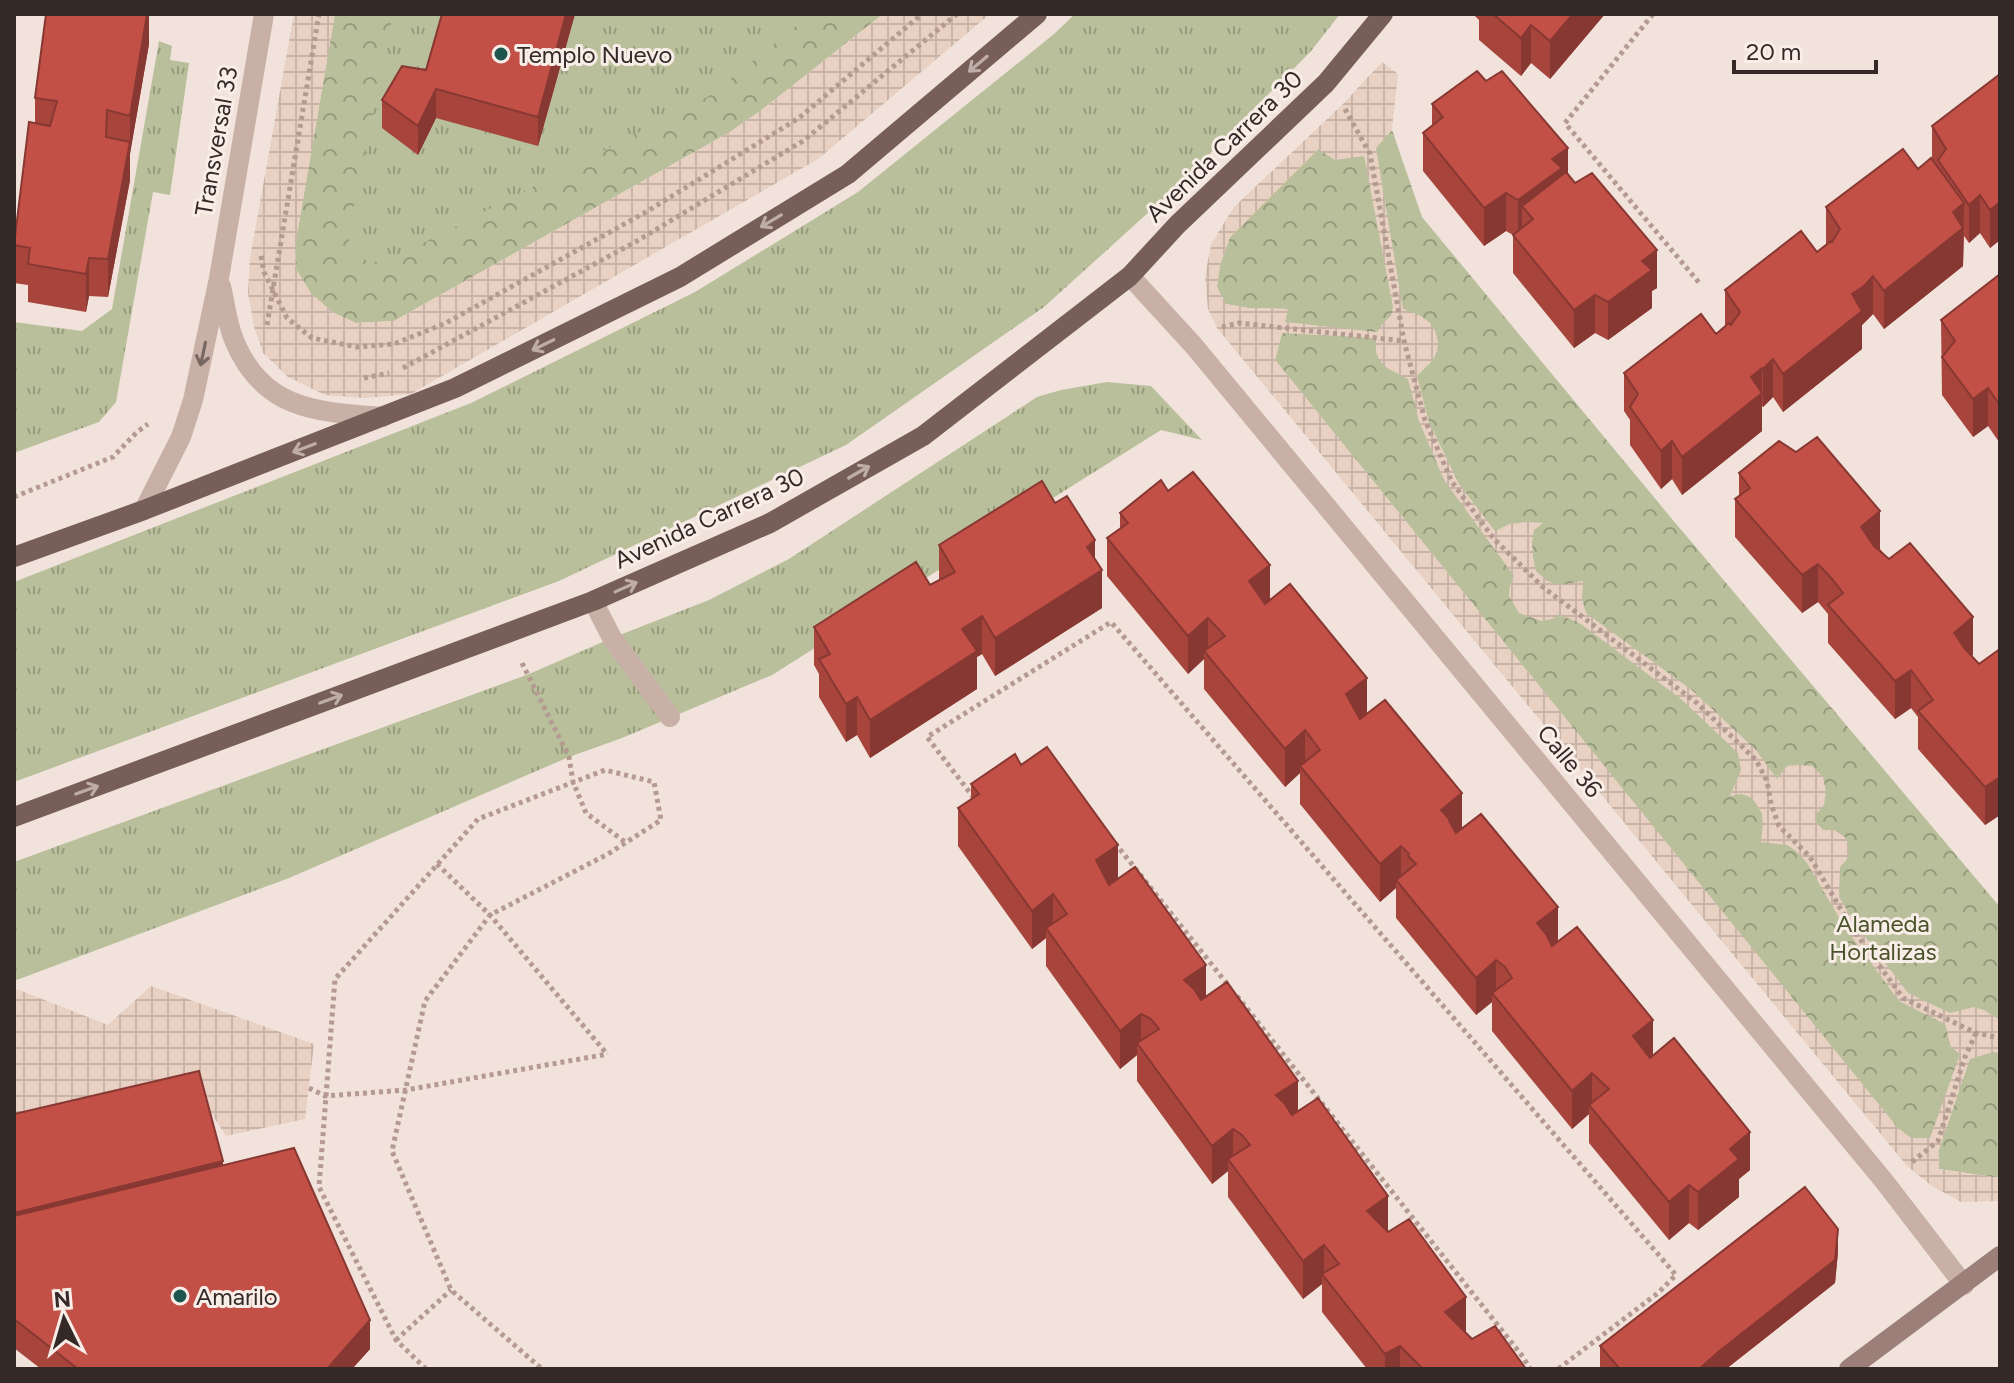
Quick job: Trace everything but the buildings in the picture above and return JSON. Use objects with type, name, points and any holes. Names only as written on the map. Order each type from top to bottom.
[{"type":"main road","points":[[14,557],[144,510],[455,388],[680,277],[848,174],[1037,14]]},
{"type":"main road","name":"Avenida Carrera 30","points":[[14,817],[593,601],[770,523],[923,436],[1130,276],[1177,225],[1326,83],[1383,14]]},
{"type":"street","name":"Transversal 33","points":[[144,510],[181,437],[193,400],[219,278],[264,14]]},
{"type":"street","name":"Calle 36","points":[[1130,276],[1194,346],[1884,1181],[1964,1285]]},
{"type":"street","name":"Transversal 33","points":[[219,278],[234,339],[258,381]]},
{"type":"street","points":[[258,381],[276,394],[328,413],[383,417]]},
{"type":"street","points":[[593,601],[612,638],[670,717]]},
{"type":"street","points":[[1849,1369],[2000,1256]]},
{"type":"path","points":[[258,381],[319,14]]},
{"type":"path","points":[[260,255],[264,272],[287,318],[312,338],[357,347],[394,344],[446,323],[646,212],[799,118],[922,14]]},
{"type":"path","points":[[357,379],[400,369],[637,241],[803,141],[957,14]]},
{"type":"path","points":[[1653,14],[1565,123],[1701,285]]},
{"type":"path","points":[[1326,83],[1343,104],[1370,154],[1404,341],[1425,420],[1452,482],[1494,539],[1544,588],[1697,703],[1756,760],[1767,781],[1779,826],[1810,857],[1852,928],[1903,998],[1976,1033],[2000,1038]]},
{"type":"path","points":[[1194,346],[1217,328],[1239,323],[1404,341]]},
{"type":"path","points":[[14,497],[113,457],[137,432],[163,414],[193,400]]},
{"type":"path","points":[[976,800],[927,737],[1111,622],[1676,1275],[1658,1293],[1558,1369]]},
{"type":"path","points":[[504,635],[529,674],[569,757],[573,782],[586,813],[625,842]]},
{"type":"path","points":[[426,1369],[396,1340],[319,1187],[335,979],[478,819],[605,770],[654,782],[661,820],[608,854],[490,915],[425,1001],[392,1151],[451,1290],[542,1369]]},
{"type":"path","points":[[1112,838],[1530,1369]]},
{"type":"path","points":[[309,1088],[325,1096],[406,1090],[608,1054],[490,915],[437,864]]},
{"type":"path","points":[[1884,1181],[1938,1141],[1965,1057],[1976,1033]]},
{"type":"path","points":[[396,1340],[451,1290]]},
{"type":"green space","points":[[335,14],[883,14],[394,321],[295,247]]},
{"type":"green space","points":[[335,14],[393,14],[348,236],[361,258],[385,263],[709,96],[811,14],[883,14],[730,132],[394,321],[356,323],[332,312],[310,293],[296,269],[295,247]]},
{"type":"green space","points":[[1075,14],[1340,14],[1311,51],[1181,183],[1044,307],[846,445],[559,581],[14,782],[14,582],[471,403],[695,292],[858,192]]},
{"type":"green space","points":[[159,41],[172,46],[170,60],[189,63],[170,195],[153,192],[116,402],[99,422],[14,453],[14,322],[82,331],[112,309]]},
{"type":"green space","name":"Alameda Hortalizas","points":[[1392,130],[1422,217],[2000,907],[2000,1178],[1939,1169],[1938,1141],[1911,1138],[1898,1129],[1275,360],[1288,309],[1225,304],[1217,287],[1220,265],[1230,237],[1319,148],[1370,154]]},
{"type":"green space","points":[[1107,382],[1151,386],[1202,440],[1161,430],[772,675],[569,757],[289,878],[14,981],[14,862],[529,674],[709,600],[789,559],[1037,397]]},
{"type":"shaded area","points":[[294,14],[335,14],[295,247],[296,269],[311,293],[332,312],[356,323],[394,321],[730,132],[883,14],[990,14],[818,159],[411,394],[364,398],[325,395],[288,377],[263,353],[254,327],[248,293],[250,258]]},
{"type":"shaded area","points":[[1382,62],[1398,74],[1392,130],[1376,148],[1403,309],[1430,323],[1438,342],[1432,361],[1417,376],[1429,422],[1459,484],[1495,531],[1510,524],[1543,523],[1534,530],[1532,542],[1536,571],[1547,581],[1560,585],[1583,581],[1582,599],[1586,613],[1693,691],[1756,750],[1777,779],[1787,766],[1798,765],[1812,766],[1823,777],[1826,791],[1824,805],[1815,821],[1823,830],[1834,830],[1845,837],[1849,846],[1848,858],[1840,867],[1839,897],[1854,922],[1908,993],[1950,1013],[1974,1007],[2000,1020],[2000,1053],[1970,1059],[1938,1153],[1939,1169],[2000,1178],[2000,1201],[1961,1202],[1932,1186],[1907,1166],[1217,328],[1208,309],[1205,277],[1211,244],[1234,207],[1343,104]],"holes":[[[1318,149],[1335,160],[1364,156],[1393,307],[1391,316],[1377,332],[1285,322],[1288,309],[1226,304],[1217,287],[1220,265],[1230,237]],[[1282,333],[1376,338],[1380,361],[1408,379],[1419,421],[1444,480],[1514,576],[1509,596],[1519,613],[1541,621],[1559,614],[1581,624],[1681,699],[1738,753],[1741,770],[1730,796],[1741,794],[1755,802],[1762,814],[1761,842],[1787,845],[1796,851],[1807,863],[1844,926],[1899,1001],[1945,1024],[1951,1047],[1960,1054],[1930,1138],[1911,1138],[1898,1128],[1275,360]]]},
{"type":"shaded area","points":[[151,986],[314,1044],[305,1119],[226,1136],[199,1094],[14,1137],[14,988],[108,1025]]},
{"type":"place","name":"Templo Nuevo","points":[[501,54]]},
{"type":"place","name":"Amarilo","points":[[180,1296]]}]
